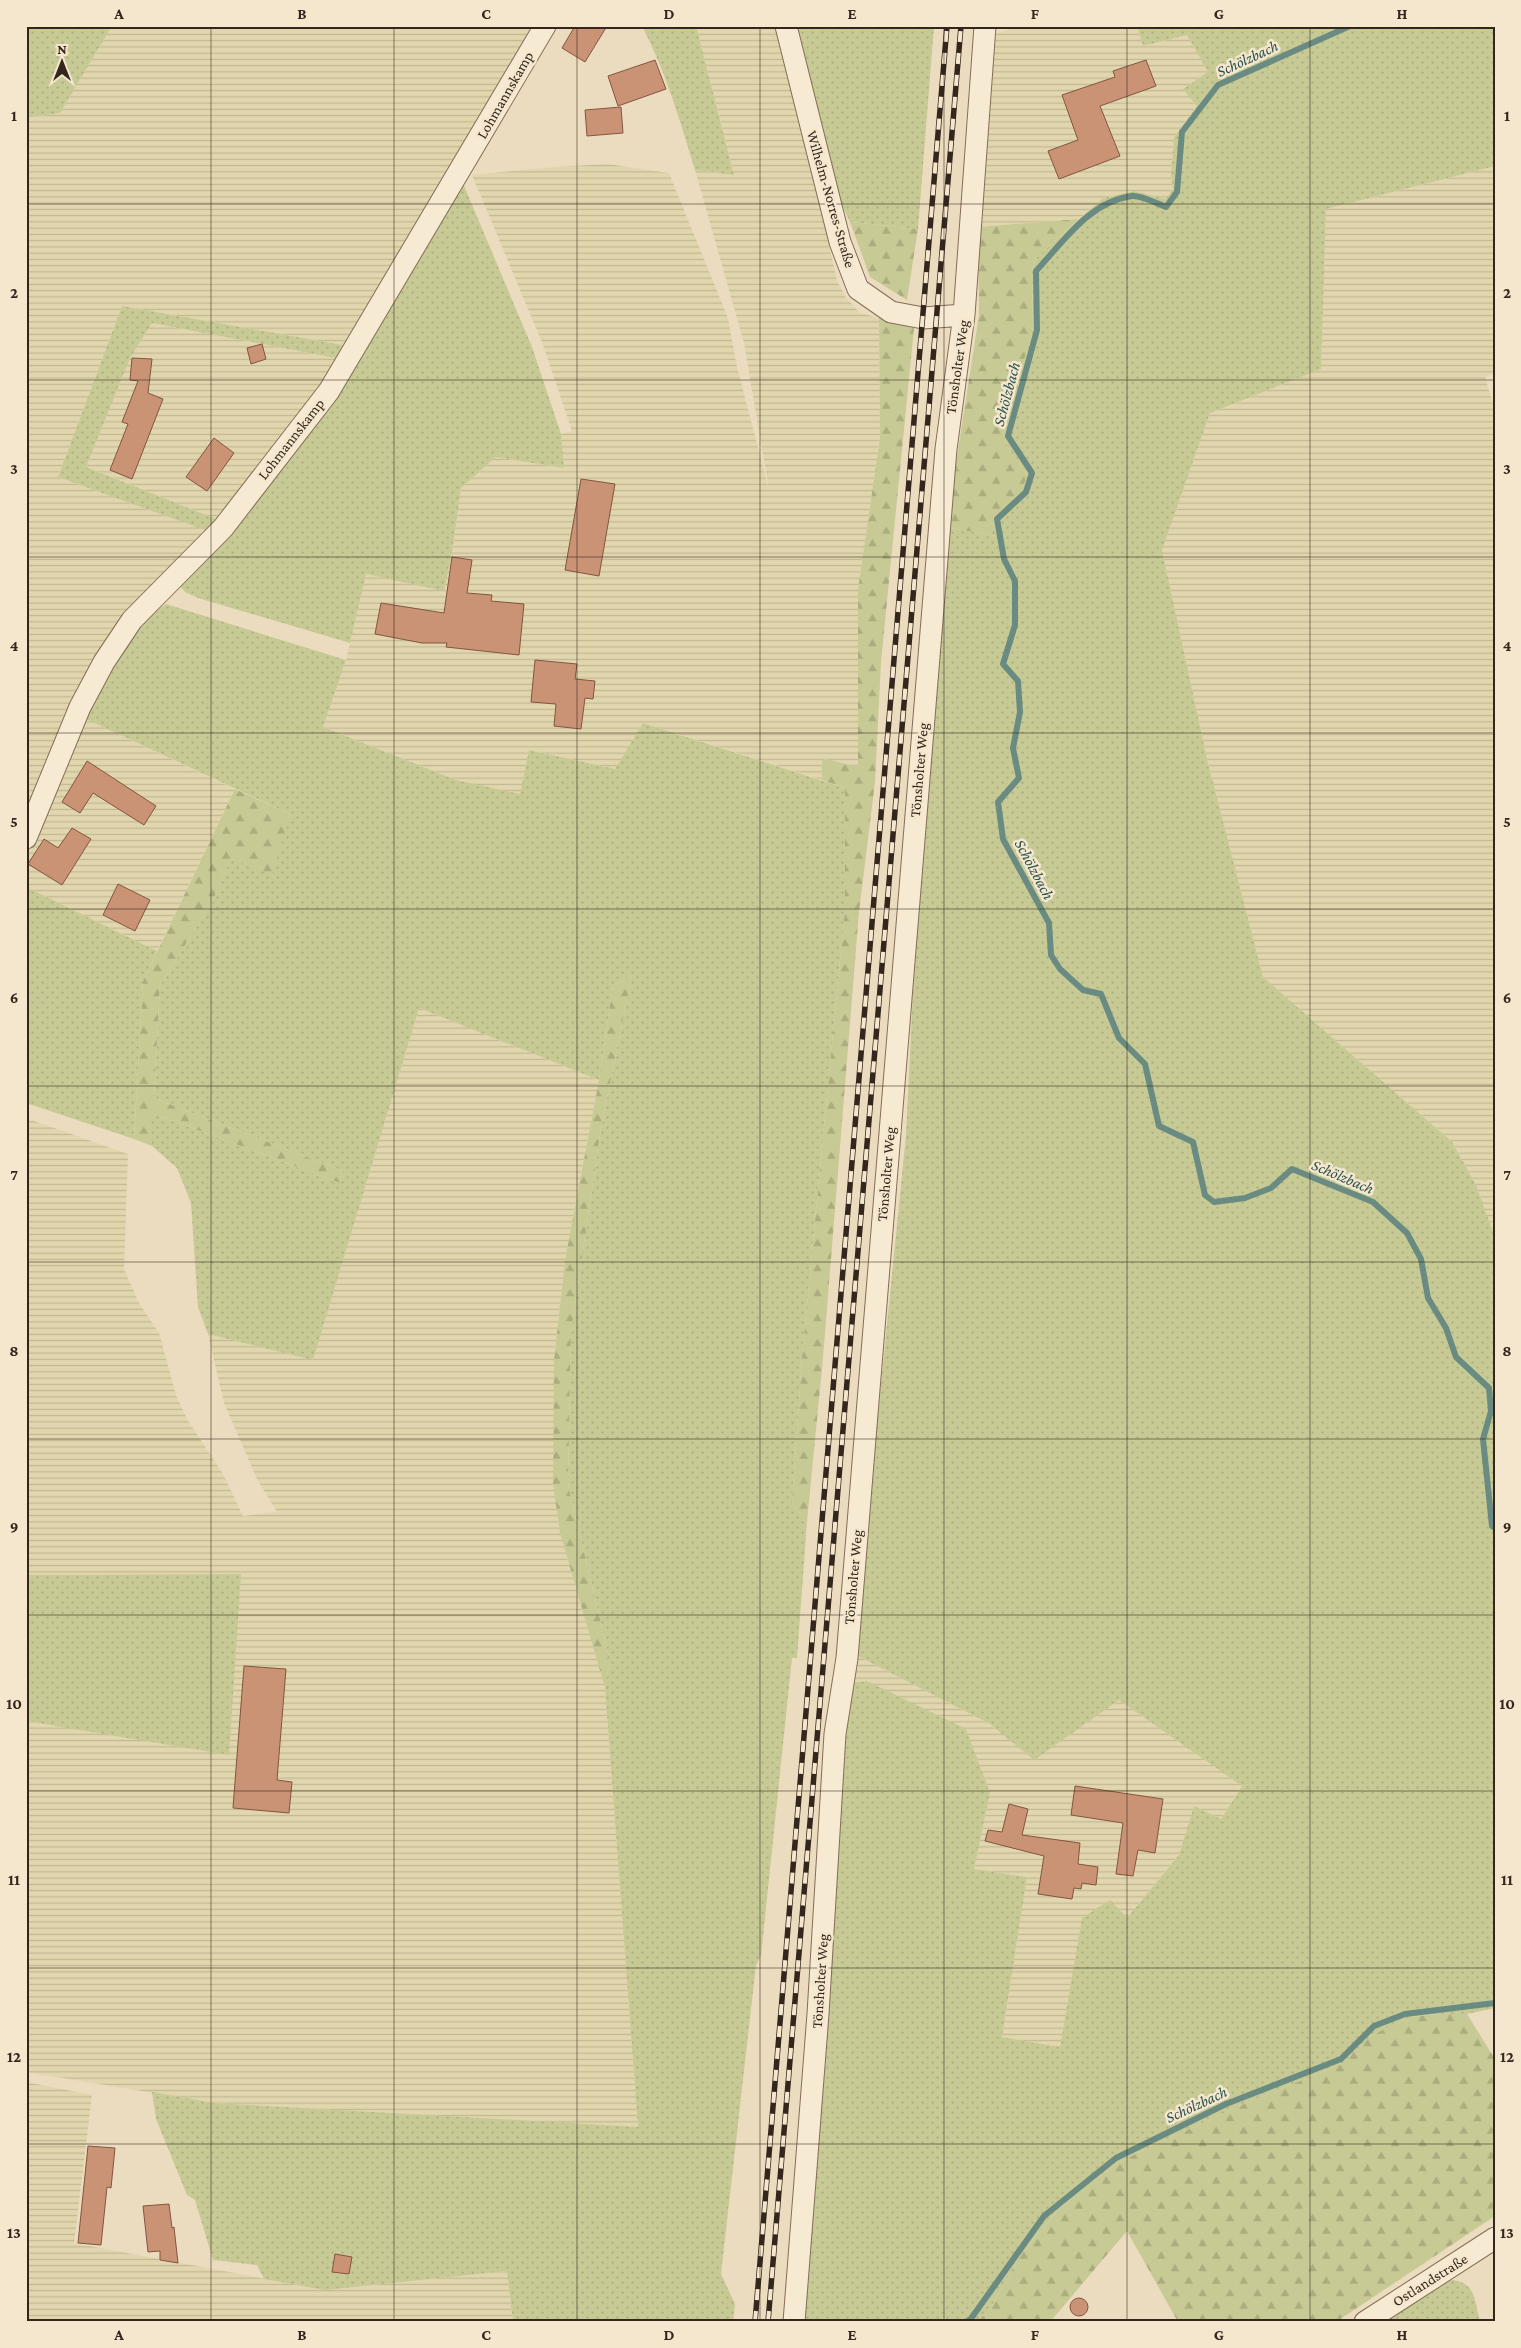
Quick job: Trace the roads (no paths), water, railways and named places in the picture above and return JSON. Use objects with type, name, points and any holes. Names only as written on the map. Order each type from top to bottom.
[{"type":"street","name":"Lohmannskamp","points":[[26,838],[80,707],[104,662],[132,620],[223,528],[329,390],[415,249],[545,26]]},
{"type":"street","name":"Wilhelm-Norres-Straße","points":[[786,26],[840,242],[858,289],[891,312],[923,318],[964,315]]},
{"type":"street","name":"Tönsholter Weg","points":[[794,2322],[818,2014],[835,1734],[848,1648],[946,449],[964,315],[985,26]]},
{"type":"street","name":"Ostlandstraße","points":[[1364,2322],[1495,2238]]},
{"type":"waterway","name":"Schölzbach","points":[[1350,26],[1218,85],[1182,132],[1177,192],[1166,207],[1136,196],[1117,199],[1090,214],[1078,224],[1036,271],[1037,330],[1008,436],[1032,473],[1026,492],[997,519],[1004,559],[1015,581],[1015,625],[1003,664],[1018,681],[1020,712],[1013,748],[1019,778],[998,802],[1003,839],[1049,923],[1051,955],[1060,969],[1083,990],[1101,994],[1119,1038],[1145,1064],[1159,1126],[1193,1142],[1205,1195],[1214,1202],[1245,1198],[1271,1188],[1292,1169],[1373,1202],[1407,1233],[1421,1259],[1428,1298],[1446,1328],[1456,1357],[1489,1388],[1491,1411],[1483,1439],[1492,1526],[1495,1528]]},
{"type":"waterway","name":"Schölzbach","points":[[965,2322],[970,2320],[1044,2216],[1116,2158],[1226,2104],[1341,2059],[1374,2026],[1405,2014],[1495,2003]]},
{"type":"railway","points":[[755,2322],[947,26]]},
{"type":"railway","points":[[768,2322],[961,26]]}]
